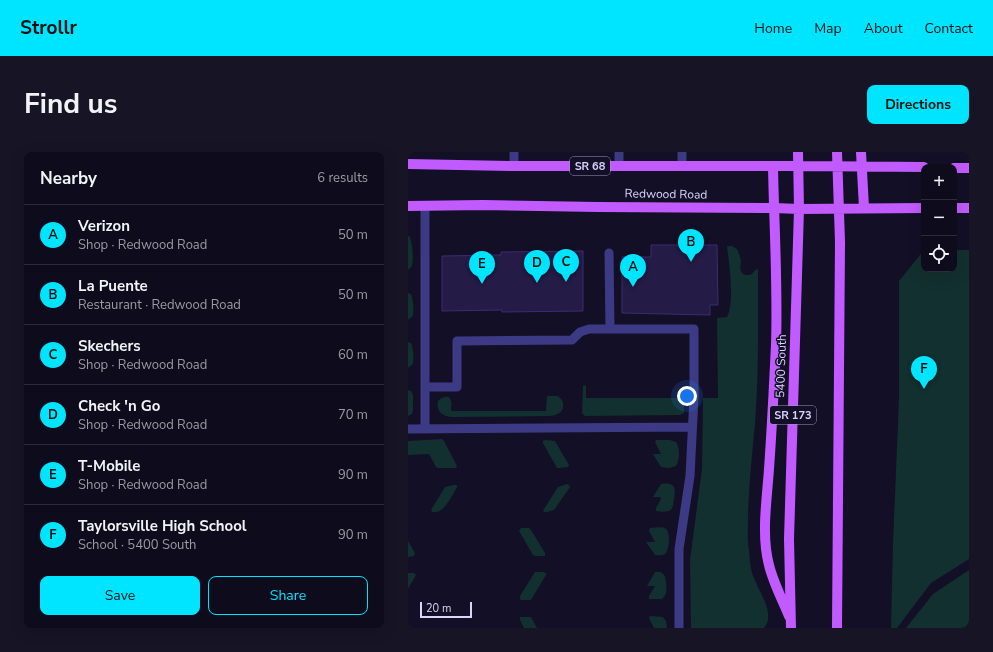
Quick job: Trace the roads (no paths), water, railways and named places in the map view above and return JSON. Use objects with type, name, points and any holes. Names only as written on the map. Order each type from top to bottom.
[{"type":"main road","name":"5400 South","points":[[792,625],[789,539],[799,209],[798,152]]},
{"type":"main road","points":[[837,152],[840,259],[837,628]]},
{"type":"main road","points":[[861,152],[864,208]]},
{"type":"main road","name":"SR 68","points":[[408,164],[514,166],[921,167]]},
{"type":"main road","points":[[772,166],[776,280],[776,343],[765,512],[766,542],[769,565],[792,625]]},
{"type":"main road","points":[[957,168],[969,168]]},
{"type":"main road","name":"Redwood Road","points":[[408,206],[483,205],[799,209],[921,208]]},
{"type":"main road","points":[[957,208],[969,208]]},
{"type":"lane","points":[[514,152],[514,166]]},
{"type":"lane","points":[[619,152],[619,166]]},
{"type":"lane","points":[[682,152],[682,166]]},
{"type":"lane","points":[[425,206],[425,429]]},
{"type":"lane","points":[[609,253],[610,328]]},
{"type":"lane","points":[[425,387],[457,387],[457,340],[572,340],[580,332],[589,328],[694,329],[694,397],[690,476],[679,550],[679,628]]},
{"type":"lane","points":[[408,429],[692,427]]},
{"type":"place","name":"La Puente","points":[[691,262]]},
{"type":"place","name":"Skechers","points":[[566,282]]},
{"type":"place","name":"Check 'n Go","points":[[537,283]]},
{"type":"place","name":"T-Mobile","points":[[482,284]]},
{"type":"place","name":"Verizon","points":[[633,287]]},
{"type":"place","name":"Taylorsville High School","points":[[924,389]]}]
